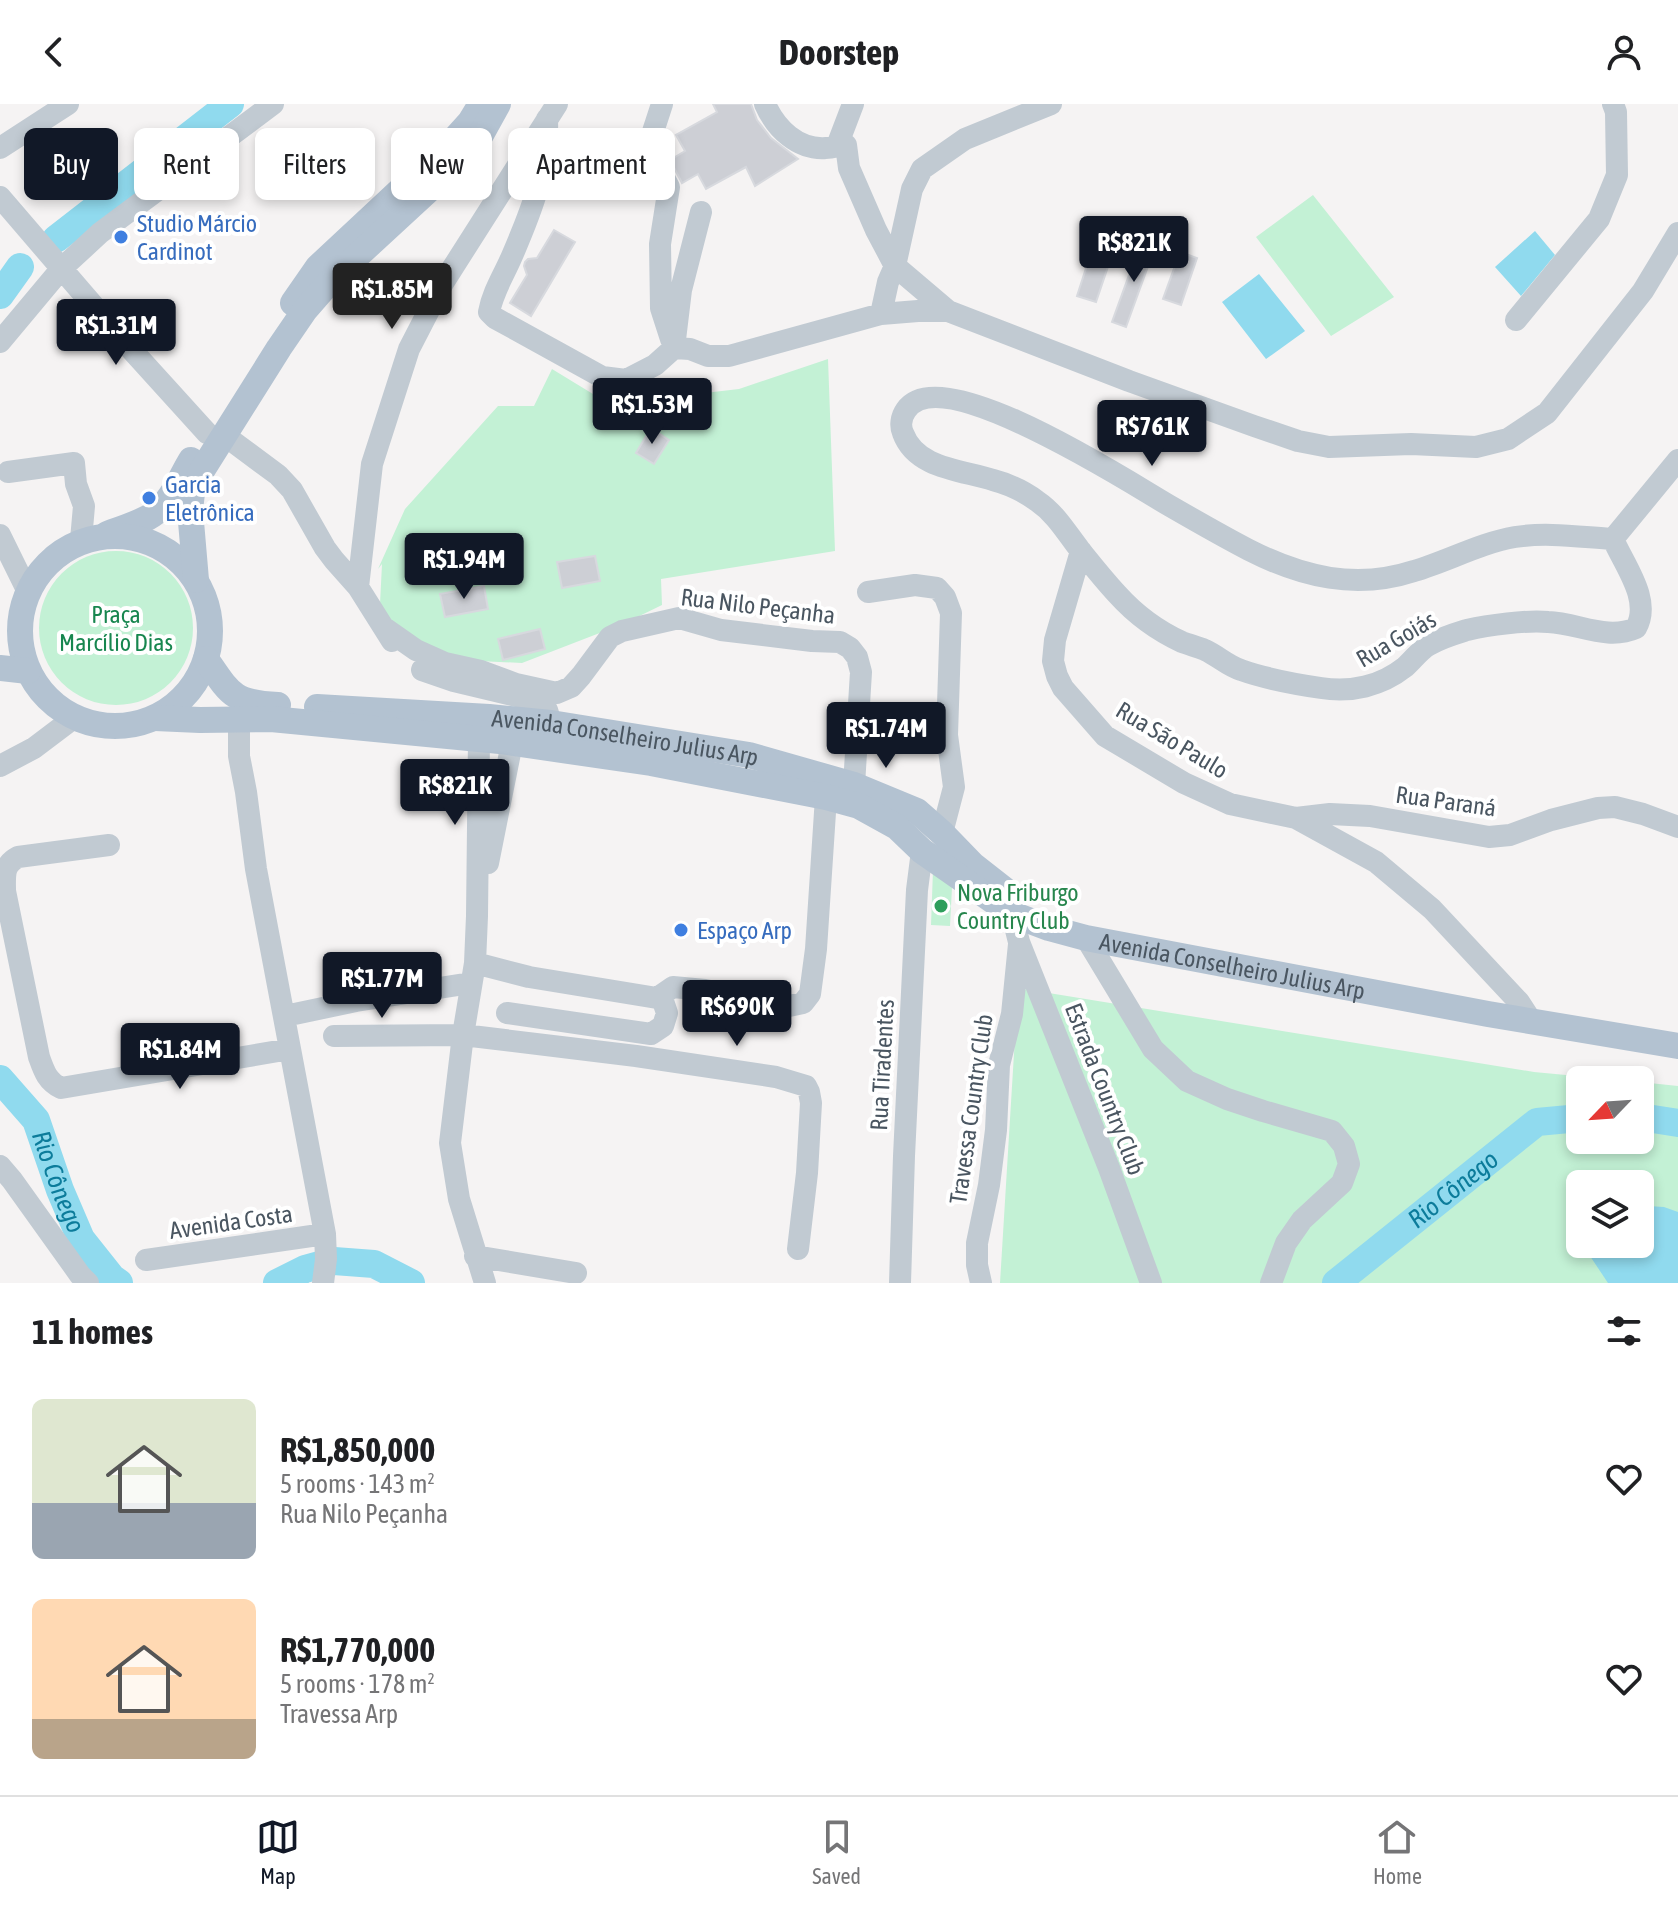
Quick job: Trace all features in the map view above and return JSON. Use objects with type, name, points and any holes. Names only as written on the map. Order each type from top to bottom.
[{"type":"main road","points":[[196,580],[190,510],[192,493],[216,434],[305,284],[318,267],[452,142],[481,104]]},
{"type":"main road","points":[[93,538],[131,538],[150,542],[168,551],[196,580],[203,594],[210,624],[206,659],[187,694],[155,718],[135,724],[95,724],[75,717],[56,706],[40,690],[28,671],[21,647],[19,622],[26,595],[43,566],[67,547],[154,514],[164,504],[305,310],[332,279],[459,162],[477,142],[498,104]]},
{"type":"main road","points":[[0,615],[26,595]]},
{"type":"main road","name":"Avenida Conselheiro Julius Arp","points":[[206,659],[235,697],[244,701],[551,723],[749,755],[854,785],[917,811],[973,865],[1017,899],[1040,909],[1069,918],[1678,1046]]},
{"type":"main road","points":[[0,668],[28,671]]},
{"type":"main road","name":"Avenida Conselheiro Julius Arp","points":[[155,718],[271,719],[479,739],[651,763],[826,797],[859,806],[897,827],[922,851],[1012,914],[1049,928],[1086,938],[1525,1012],[1678,1031]]},
{"type":"street","points":[[0,148],[68,104]]},
{"type":"street","points":[[0,342],[55,262],[100,233],[273,104]]},
{"type":"street","points":[[662,104],[648,147],[669,187],[660,244],[661,308],[674,348]]},
{"type":"street","points":[[765,104],[781,129],[800,144],[823,148],[846,145],[849,168],[895,266],[948,311],[1129,381],[1298,441],[1329,447],[1411,444],[1476,447],[1508,439],[1547,413],[1643,291],[1678,233]]},
{"type":"street","points":[[837,146],[853,104]]},
{"type":"street","points":[[1516,320],[1599,219],[1617,175],[1616,112],[1613,104]]},
{"type":"street","points":[[881,314],[912,189],[922,169],[965,139],[1035,107]]},
{"type":"street","points":[[552,112],[534,204],[492,297],[489,312],[495,318],[602,377],[626,380],[655,365],[674,348],[681,290],[701,212]]},
{"type":"street","points":[[358,587],[372,464],[409,349],[443,283],[552,112]]},
{"type":"street","name":"Rua Nilo Peçanha","points":[[0,197],[55,262],[216,434],[278,475],[292,490],[325,548],[358,587],[407,661],[419,669],[454,681],[537,701],[547,710],[551,723]]},
{"type":"street","points":[[674,348],[690,349],[708,356],[729,356],[881,314],[948,311]]},
{"type":"street","points":[[1081,551],[1053,513],[1032,497],[996,481],[924,459],[904,437],[900,425],[906,409],[921,398],[948,398],[975,405],[1018,422],[1103,465],[1251,551],[1302,573],[1340,580],[1370,580],[1411,573],[1493,542],[1513,538],[1540,534],[1613,539],[1678,460]]},
{"type":"street","points":[[8,472],[74,463],[76,484],[93,538]]},
{"type":"street","points":[[0,535],[26,595]]},
{"type":"street","name":"Rua Goiás","points":[[1081,551],[1119,597],[1148,623],[1208,651],[1237,669],[1326,689],[1359,690],[1404,668],[1426,646],[1468,630],[1549,622],[1612,634],[1636,628],[1642,614],[1641,605],[1613,539]]},
{"type":"street","name":"Rua São Paulo","points":[[1081,551],[1055,640],[1053,661],[1063,688],[1105,736],[1184,783],[1230,804],[1296,818],[1376,862],[1432,909],[1525,1012]]},
{"type":"street","points":[[868,592],[915,585],[937,588],[945,597],[951,613],[947,735],[954,787],[942,833]]},
{"type":"street","name":"Rua Nilo Peçanha","points":[[386,629],[416,650],[445,663],[557,693],[571,687],[610,637],[622,631],[679,618],[721,630],[840,642],[857,657],[861,672],[854,785]]},
{"type":"street","points":[[0,766],[34,748],[75,717]]},
{"type":"street","points":[[239,719],[239,756],[256,869],[325,1234],[323,1283]]},
{"type":"street","points":[[479,739],[477,916],[473,973],[450,1143],[459,1199],[485,1283]]},
{"type":"street","points":[[477,916],[512,743]]},
{"type":"street","points":[[657,998],[673,987],[789,1006],[803,1003],[810,994],[816,949],[826,797]]},
{"type":"street","name":"Rua Paraná","points":[[1296,818],[1330,814],[1370,816],[1489,837],[1510,835],[1598,808],[1615,807],[1678,827]]},
{"type":"street","points":[[109,845],[18,857],[5,869],[5,891],[39,1057],[45,1074],[53,1084],[61,1088],[290,1049]]},
{"type":"street","name":"Rua Tiradentes","points":[[900,1283],[917,890],[922,851]]},
{"type":"street","name":"Estrada Country Club","points":[[1012,914],[1019,942],[1151,1283]]},
{"type":"street","points":[[1086,938],[1153,1049],[1187,1081],[1239,1103],[1332,1131],[1344,1146],[1349,1164],[1342,1183],[1294,1231],[1281,1254],[1271,1283]]},
{"type":"street","name":"Travessa Country Club","points":[[981,1283],[977,1243],[989,1185],[996,1130],[999,1065],[1012,1014],[1019,942]]},
{"type":"street","points":[[1110,977],[1123,944]]},
{"type":"street","points":[[285,1016],[473,973],[512,973],[657,998],[663,1001],[666,1008],[663,1026],[651,1034],[507,1013]]},
{"type":"street","points":[[502,1039],[512,973]]},
{"type":"street","points":[[636,1056],[642,1034]]},
{"type":"street","points":[[334,1036],[463,1035],[502,1039],[776,1077],[806,1086],[811,1103],[798,1249]]},
{"type":"street","points":[[0,1166],[88,1283]]},
{"type":"street","name":"Avenida Costa","points":[[146,1260],[325,1234]]},
{"type":"street","points":[[475,1256],[576,1273]]},
{"type":"green space","points":[[1313,195],[1394,297],[1331,336],[1256,237]]},
{"type":"green space","points":[[828,359],[835,551],[661,579],[662,605],[623,624],[522,663],[456,660],[400,636],[380,604],[382,564],[378,569],[405,509],[498,406],[534,406],[552,369],[629,416],[696,394],[739,389]]},
{"type":"green space","name":"Praça Marcílio Dias","points":[[116,551],[145,557],[170,574],[187,599],[193,628],[187,657],[170,682],[145,699],[116,705],[87,699],[62,682],[45,657],[39,628],[45,599],[62,574],[87,557]]},
{"type":"green space","name":"Nova Friburgo Country Club","points":[[933,870],[952,887],[950,926],[931,925]]},
{"type":"green space","name":"Nova Friburgo Country Club","points":[[1018,988],[1566,1075],[1566,1154],[1654,1154],[1654,1083],[1678,1086],[1678,1283],[1000,1283]]},
{"type":"water","points":[[1535,231],[1555,255],[1521,296],[1495,267]]},
{"type":"water","points":[[1259,274],[1305,331],[1266,359],[1222,302]]},
{"type":"water","points":[[1654,1206],[1678,1212],[1678,1283],[1608,1283],[1591,1258],[1654,1258]]},
{"type":"building","points":[[713,104],[751,104],[757,120],[771,138],[798,159],[755,186],[746,167],[706,189],[698,174],[682,183],[675,170],[675,157],[685,151],[676,135],[717,112]]},
{"type":"building","points":[[554,230],[575,242],[531,316],[510,303],[527,275],[525,262],[537,258]]},
{"type":"building","points":[[1096,237],[1116,243],[1096,302],[1077,296]]},
{"type":"building","points":[[1141,242],[1155,247],[1126,327],[1112,322]]},
{"type":"building","points":[[1180,252],[1197,258],[1181,305],[1163,299]]},
{"type":"building","points":[[651,428],[669,440],[654,464],[636,453]]},
{"type":"building","points":[[595,556],[600,581],[562,588],[557,562]]},
{"type":"building","points":[[484,586],[488,609],[445,617],[440,594]]},
{"type":"building","points":[[540,629],[545,649],[503,660],[498,639]]},
{"type":"waterway","points":[[56,239],[230,104]]},
{"type":"waterway","points":[[0,295],[20,267]]},
{"type":"waterway","name":"Rio Cônego","points":[[0,1079],[36,1120],[81,1239],[119,1283]]},
{"type":"waterway","name":"Rio Cônego","points":[[1336,1283],[1537,1122],[1566,1119]]},
{"type":"waterway","name":"Rio Cônego","points":[[1654,1119],[1678,1123]]},
{"type":"waterway","name":"Rio Cônego","points":[[277,1283],[305,1269],[334,1261],[374,1264],[411,1283]]},
{"type":"place","name":"Studio Márcio Cardinot","points":[[121,237]]},
{"type":"place","name":"Garcia Eletrônica","points":[[149,498]]},
{"type":"place","name":"Nova Friburgo Country Club","points":[[941,906]]},
{"type":"place","name":"Espaço Arp","points":[[681,930]]}]
